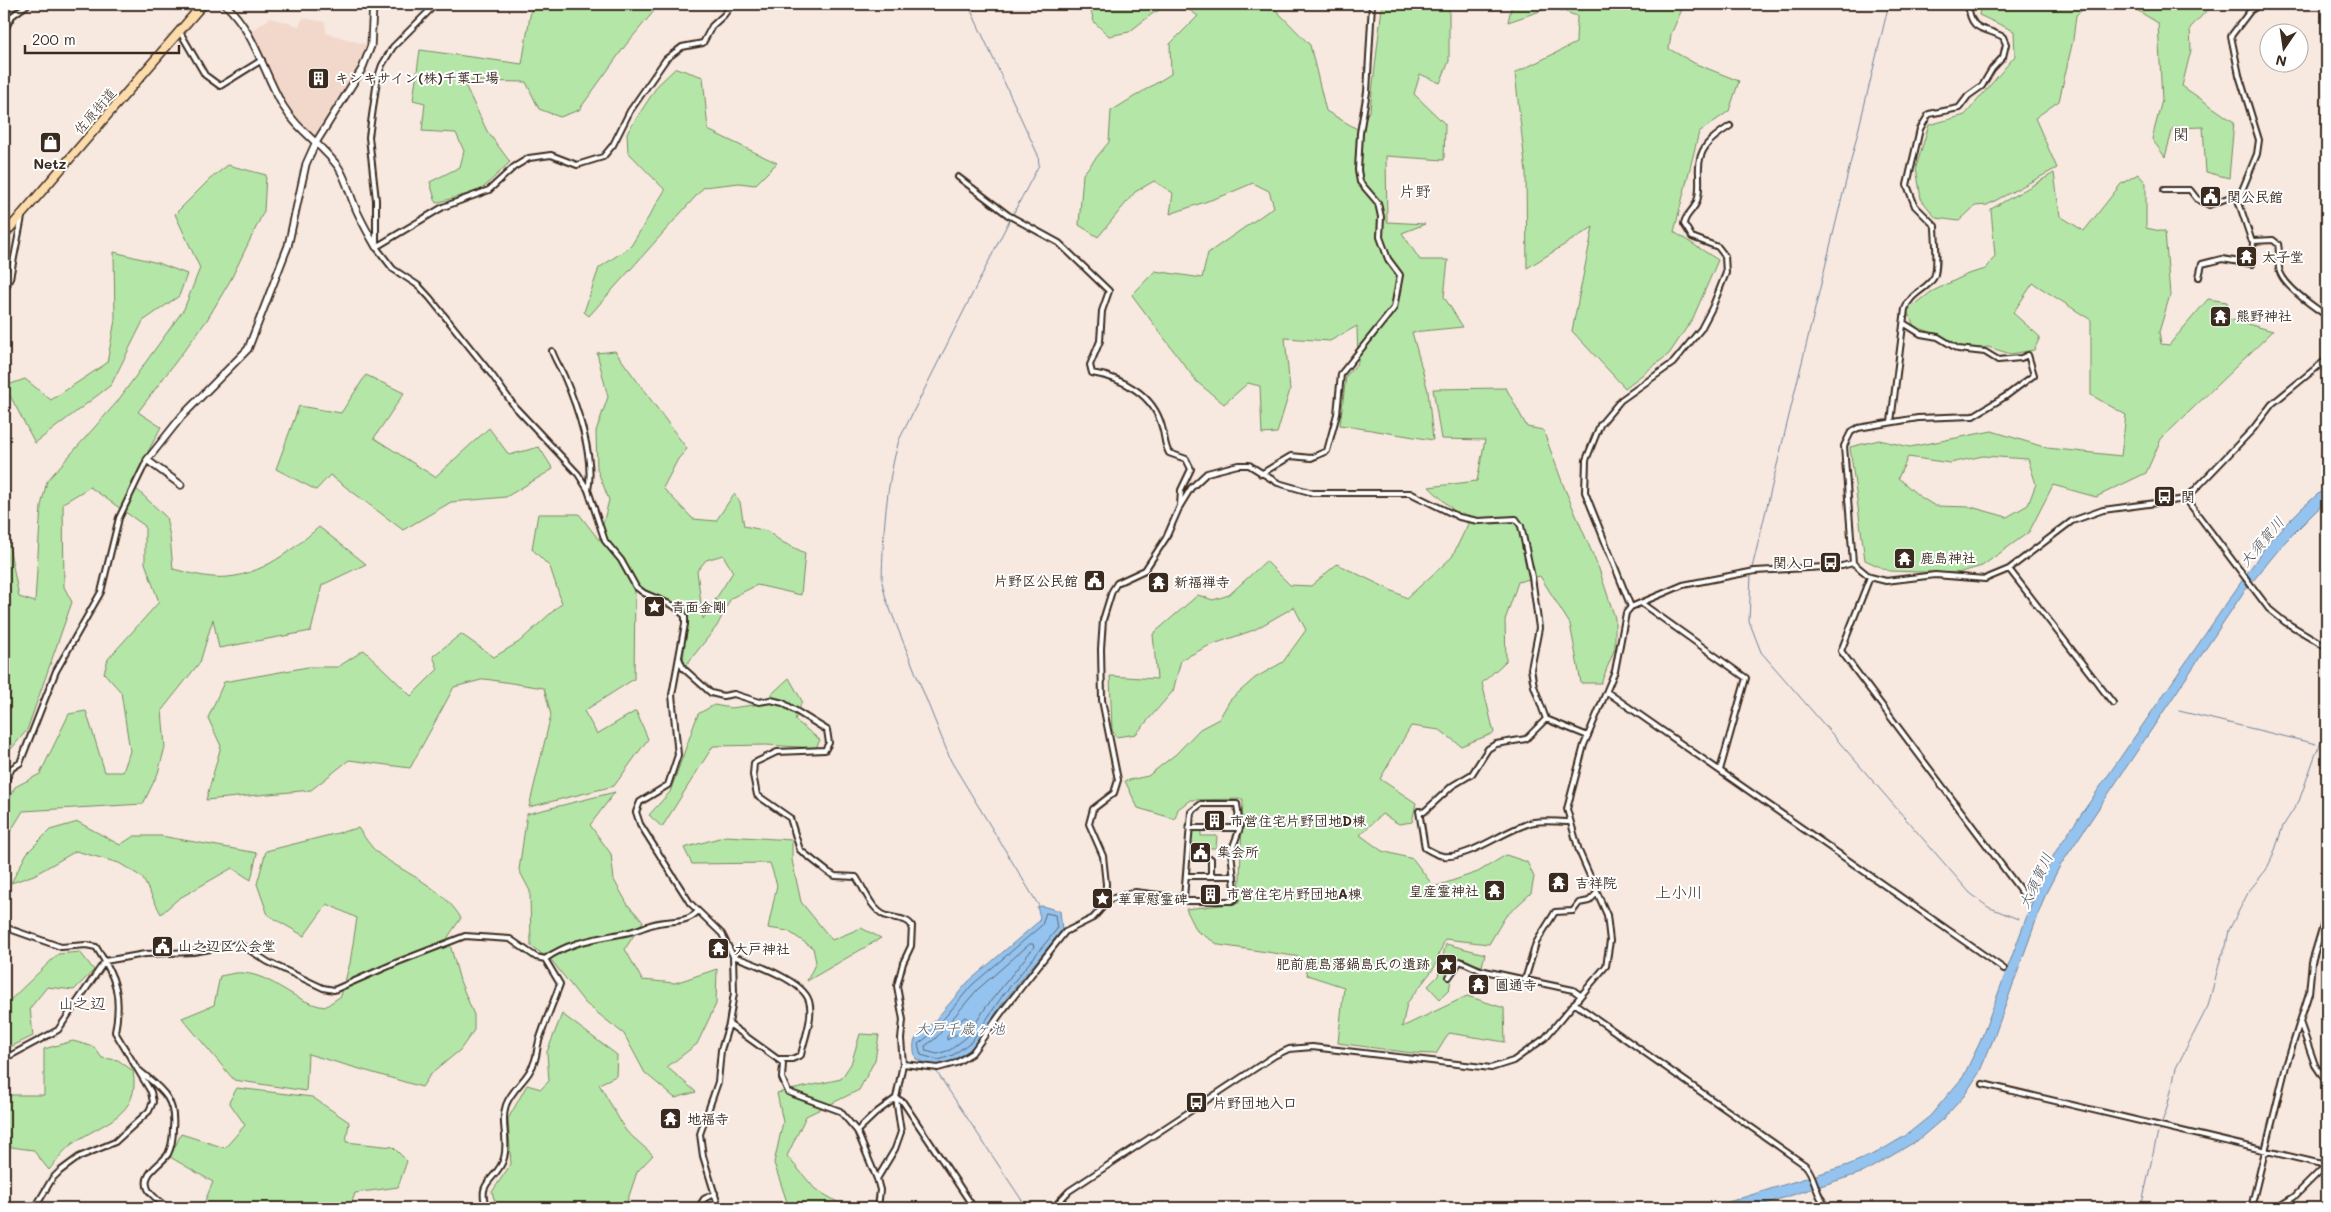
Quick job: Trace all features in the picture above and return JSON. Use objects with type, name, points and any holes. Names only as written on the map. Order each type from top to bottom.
[{"type":"highway","name":"佐原街道","points":[[4,235],[203,4]]},
{"type":"street","points":[[4,31],[12,16],[28,4]]},
{"type":"street","points":[[225,4],[249,34],[288,113],[331,159],[343,175],[362,222],[376,247],[393,269],[419,286],[430,298],[492,375],[514,407],[566,460],[588,490],[605,541],[621,560],[636,587],[644,594],[674,606],[685,616],[684,632],[672,695],[677,737],[677,760],[668,785],[640,802],[636,812],[640,824],[690,903],[722,934],[733,956],[734,993],[729,1024],[721,1050],[718,1082],[700,1134],[703,1156],[718,1208]]},
{"type":"street","points":[[4,784],[12,768],[20,763],[56,671],[102,592],[119,518],[147,460],[182,416],[248,349],[288,246],[303,174],[315,144],[365,61],[372,38],[373,4]]},
{"type":"street","points":[[376,247],[376,200],[369,137],[377,80],[393,47],[436,4]]},
{"type":"street","points":[[376,247],[443,207],[490,190],[514,168],[529,158],[551,155],[577,165],[603,157],[613,145],[630,111],[666,59],[682,47],[703,42],[712,26],[732,4]]},
{"type":"street","points":[[1261,474],[1291,456],[1311,458],[1327,451],[1337,414],[1341,374],[1394,308],[1398,298],[1400,275],[1388,259],[1380,237],[1380,206],[1360,182],[1358,170],[1360,133],[1366,98],[1372,4]]},
{"type":"street","points":[[1891,422],[1905,324],[1905,309],[1908,300],[1934,278],[1936,269],[1935,226],[1915,206],[1907,185],[1920,129],[1929,114],[1959,108],[1968,96],[1986,82],[1992,69],[2003,58],[2006,48],[2003,37],[1978,28],[1971,18],[1968,4]]},
{"type":"street","points":[[2199,277],[2202,264],[2222,259],[2252,264],[2253,241],[2240,210],[2238,200],[2257,154],[2259,140],[2237,68],[2231,36],[2250,11],[2261,4]]},
{"type":"street","points":[[180,32],[205,75],[220,86],[262,60]]},
{"type":"street","points":[[1631,607],[1585,492],[1586,460],[1600,425],[1621,400],[1673,363],[1701,329],[1712,308],[1726,273],[1725,256],[1718,247],[1692,237],[1684,224],[1685,218],[1697,201],[1699,192],[1698,167],[1702,151],[1709,140],[1730,126]]},
{"type":"street","points":[[958,177],[1008,215],[1059,243],[1109,291],[1102,311],[1100,341],[1090,365],[1092,373],[1121,381],[1148,400],[1156,411],[1163,428],[1164,443],[1169,453],[1186,459],[1191,469],[1181,490],[1180,506]]},
{"type":"street","points":[[2164,190],[2190,190],[2197,199],[2209,206],[2241,193]]},
{"type":"street","points":[[4,292],[10,278],[23,212]]},
{"type":"street","points":[[2253,241],[2273,240],[2278,244],[2281,275],[2305,300],[2327,316]]},
{"type":"street","points":[[1905,324],[1921,334],[1938,337],[1958,349],[1985,352],[1998,360],[2021,358],[2028,355],[2034,375],[2027,382],[1978,414],[1891,422],[1854,429],[1845,440],[1846,482],[1853,563],[1870,577],[1889,582],[1935,575],[1985,579],[2009,569],[2072,521],[2103,510],[2186,499],[2248,434],[2272,404],[2327,359]]},
{"type":"street","points":[[552,351],[564,374],[585,441],[590,480],[588,490]]},
{"type":"street","points":[[147,460],[181,485]]},
{"type":"street","points":[[1105,902],[1106,884],[1103,856],[1089,824],[1093,809],[1114,793],[1118,780],[1102,700],[1101,649],[1103,620],[1112,591],[1117,583],[1145,570],[1166,538],[1180,506],[1191,488],[1208,473],[1238,465],[1249,465],[1278,484],[1313,493],[1410,493],[1459,516],[1478,521],[1516,519],[1521,526],[1532,577],[1539,628],[1531,669],[1534,686],[1546,720],[1588,736]]},
{"type":"street","points":[[2186,499],[2269,609],[2327,647]]},
{"type":"street","points":[[1053,1208],[1069,1191],[1274,1056],[1289,1049],[1312,1046],[1478,1068],[1496,1068],[1513,1061],[1545,1038],[1580,995],[1605,969],[1608,957],[1610,928],[1607,916],[1596,894],[1569,822],[1567,809],[1588,736],[1618,661],[1623,619],[1631,607],[1683,585],[1755,571],[1842,566],[1853,563]]},
{"type":"street","points":[[2009,569],[2113,703]]},
{"type":"street","points":[[1870,577],[1841,651],[2024,895],[2030,898]]},
{"type":"street","points":[[1640,603],[1746,678],[1720,770]]},
{"type":"street","points":[[678,656],[683,668],[711,693],[723,696],[734,694],[759,702],[771,700],[782,703],[827,730],[829,743],[825,750],[777,752],[754,763],[755,786],[759,798],[790,818],[800,850],[835,876],[856,877],[874,907],[884,914],[910,923],[912,926],[911,946],[903,963],[897,986],[903,1020],[901,1039],[903,1064],[896,1098],[901,1132],[895,1149],[877,1179]]},
{"type":"street","points":[[1607,692],[2004,969]]},
{"type":"street","points":[[1546,720],[1526,739],[1496,744],[1488,749],[1472,774],[1452,786],[1424,812],[1419,812],[1425,848],[1443,856],[1486,845],[1503,833],[1534,822],[1569,822]]},
{"type":"street","points":[[903,1064],[938,1068],[956,1063],[972,1053],[1065,932],[1094,918],[1105,902],[1120,894],[1135,892],[1184,898],[1187,901],[1232,901],[1236,898],[1231,852],[1240,828],[1237,804],[1201,804],[1191,812],[1184,898]]},
{"type":"street","points":[[1189,828],[1240,828]]},
{"type":"street","points":[[1211,859],[1211,876]]},
{"type":"street","points":[[1186,876],[1234,876]]},
{"type":"street","points":[[1525,980],[1536,943],[1556,912],[1573,912],[1579,903],[1590,901],[1596,894]]},
{"type":"street","points":[[545,959],[560,950],[598,936],[626,933],[656,923],[686,919],[698,912]]},
{"type":"street","points":[[2251,1208],[2286,1066],[2309,993],[2312,962],[2327,912]]},
{"type":"street","points":[[4,929],[56,946],[94,946],[105,961],[116,984],[119,997],[115,1032],[151,1092],[153,1102],[150,1110],[115,1142],[79,1157],[60,1171],[52,1179],[35,1208]]},
{"type":"street","points":[[4,1059],[58,1030],[105,961],[145,954],[193,952],[240,944],[268,962],[323,988],[334,990],[406,958],[465,936],[510,939],[536,956],[545,959],[560,984],[539,1041],[535,1060],[505,1106],[503,1124],[507,1138],[505,1152],[503,1160],[484,1188],[482,1197],[487,1208]]},
{"type":"street","points":[[733,956],[786,979],[800,988],[810,1002],[810,1011],[801,1055],[792,1059],[779,1059]]},
{"type":"street","points":[[1449,977],[1460,961],[1480,970],[1573,990],[1580,995]]},
{"type":"street","points":[[1574,1003],[1805,1165],[1810,1172],[1816,1191],[1828,1208]]},
{"type":"street","points":[[2300,1022],[2315,1065],[2327,1084]]},
{"type":"street","points":[[729,1024],[779,1059],[784,1066],[782,1078],[788,1092],[840,1111],[857,1130],[880,1190],[878,1208]]},
{"type":"street","points":[[137,1067],[160,1088],[173,1106],[172,1142],[167,1155],[150,1172],[147,1182],[148,1190],[167,1208]]},
{"type":"street","points":[[1983,1084],[2327,1165]]},
{"type":"street","points":[[857,1130],[896,1098]]},
{"type":"street","points":[[896,1098],[903,1102],[974,1208]]},
{"type":"street","points":[[2276,1208],[2294,1197],[2327,1165]]},
{"type":"street","points":[[698,1208],[704,1199],[715,1193]]},
{"type":"shaded area","points":[[270,18],[299,26],[303,18],[325,22],[326,33],[371,46],[365,61],[315,144],[288,113],[249,33]]},
{"type":"green space","points":[[532,4],[650,4],[654,11],[625,46],[579,110],[560,117],[539,109],[526,82],[463,81],[487,131],[510,162],[481,190],[436,203],[430,182],[460,167],[464,151],[456,133],[422,131],[425,103],[413,100],[420,50],[522,64]]},
{"type":"green space","points":[[1096,4],[1169,4],[1152,14],[1129,32],[1109,36],[1094,22],[1091,11]]},
{"type":"green space","points":[[1181,4],[1270,4],[1310,45],[1326,111],[1357,129],[1370,110],[1382,7],[1389,4],[1449,4],[1449,61],[1440,83],[1420,74],[1414,94],[1445,124],[1444,160],[1386,156],[1387,222],[1425,224],[1402,233],[1420,260],[1448,260],[1444,297],[1463,327],[1412,332],[1428,391],[1433,440],[1340,425],[1346,376],[1358,363],[1357,326],[1330,341],[1285,338],[1290,390],[1277,433],[1262,434],[1260,386],[1248,383],[1224,404],[1197,382],[1132,295],[1155,271],[1202,278],[1208,253],[1274,207],[1269,191],[1253,183],[1170,214],[1173,193],[1154,181],[1135,192],[1098,237],[1079,225],[1083,174],[1109,142],[1111,111],[1171,74],[1170,44],[1198,16]]},
{"type":"green space","points":[[1512,4],[1698,4],[1683,7],[1671,34],[1669,49],[1696,64],[1739,81],[1729,111],[1699,132],[1674,232],[1718,260],[1693,318],[1669,354],[1625,388],[1572,331],[1593,227],[1527,268],[1526,173],[1515,73],[1576,43],[1577,16],[1552,7],[1508,22]]},
{"type":"green space","points":[[1981,4],[2090,4],[2076,15],[2073,40],[2059,101],[2035,118],[2057,168],[1987,205],[1975,206],[1959,221],[1936,218],[1921,199],[1916,167],[1929,125],[1965,115],[2015,56],[2014,31],[1979,15]]},
{"type":"green space","points":[[2127,4],[2213,4],[2190,28],[2191,50],[2182,86],[2234,122],[2229,178],[2206,172],[2203,127],[2173,128],[2165,157],[2152,139],[2162,100],[2158,23]]},
{"type":"green space","points":[[676,68],[703,77],[708,130],[777,163],[755,185],[739,183],[704,187],[589,316],[584,312],[599,268],[631,246],[665,190],[628,152],[627,133],[658,85]]},
{"type":"green space","points":[[228,165],[266,175],[264,211],[231,279],[207,320],[138,412],[161,427],[131,484],[166,517],[173,569],[212,577],[242,575],[256,570],[283,555],[319,527],[366,564],[322,585],[311,631],[219,648],[213,619],[200,662],[162,710],[165,747],[158,773],[143,804],[23,811],[4,842],[4,808],[15,787],[40,774],[69,714],[86,711],[105,772],[123,772],[130,751],[121,692],[104,673],[108,659],[159,602],[145,563],[145,526],[90,487],[63,503],[64,587],[72,602],[27,730],[11,749],[4,747],[4,707],[11,693],[4,661],[4,520],[19,597],[35,602],[41,506],[47,481],[117,402],[184,309],[200,268],[175,214],[210,179]]},
{"type":"green space","points":[[2054,173],[2060,216],[2084,231],[2121,184],[2138,174],[2146,183],[2146,228],[2165,232],[2170,295],[2159,332],[2161,344],[2169,345],[2208,299],[2227,302],[2229,319],[2273,331],[2161,439],[2146,473],[2096,497],[2053,485],[2029,532],[1982,566],[1958,573],[1889,571],[1865,560],[1850,447],[1879,440],[1910,447],[1992,431],[2047,448],[2121,456],[2126,415],[2091,395],[2091,320],[2033,283],[2013,313],[2040,337],[2034,350],[2011,354],[1988,347],[1970,349],[1952,344],[1938,335],[1914,326],[1907,311],[1931,292],[1968,274],[1986,269],[1995,256],[1991,209]],"holes":[[[1983,456],[2028,459],[2036,484],[2028,505],[2007,517],[1971,507],[1935,506],[1919,496],[1898,478],[1908,457],[1950,463]]]},
{"type":"green space","points":[[114,252],[158,263],[187,274],[179,296],[143,321],[111,385],[35,443],[5,386],[25,379],[51,400],[107,363],[115,320]]},
{"type":"green space","points":[[615,351],[687,449],[678,459],[663,488],[693,519],[716,521],[734,494],[740,502],[744,526],[767,531],[782,542],[805,553],[801,595],[757,585],[731,598],[717,626],[683,669],[686,609],[635,587],[634,679],[584,711],[597,734],[636,711],[648,739],[614,786],[529,807],[551,715],[544,688],[485,679],[454,687],[410,768],[349,760],[311,790],[206,800],[221,746],[208,718],[224,682],[308,667],[338,667],[364,650],[411,696],[438,669],[433,656],[461,634],[494,657],[519,642],[562,603],[550,567],[532,549],[538,514],[579,514],[599,540],[609,500],[597,469],[596,431],[608,397],[597,353]],"holes":[[[723,555],[733,572],[703,619],[697,571],[706,560]]]},
{"type":"green space","points":[[366,375],[404,393],[374,438],[435,477],[489,428],[509,455],[539,447],[553,469],[506,497],[451,502],[403,530],[330,475],[316,490],[276,469],[299,406],[341,413]]},
{"type":"green space","points":[[1506,388],[1527,427],[1543,430],[1564,487],[1599,569],[1615,618],[1615,648],[1601,683],[1581,683],[1570,624],[1540,576],[1518,582],[1505,620],[1506,661],[1482,683],[1494,733],[1461,746],[1440,730],[1411,726],[1380,779],[1416,803],[1412,822],[1399,824],[1382,814],[1360,835],[1382,851],[1413,859],[1434,887],[1478,872],[1506,855],[1527,862],[1534,877],[1531,893],[1505,917],[1489,944],[1445,939],[1434,968],[1407,1003],[1402,1027],[1467,996],[1504,1008],[1505,1042],[1449,1033],[1436,1054],[1412,1053],[1338,1043],[1344,987],[1307,975],[1301,957],[1219,945],[1197,931],[1186,909],[1239,903],[1243,799],[1190,800],[1178,809],[1175,819],[1138,808],[1125,781],[1148,776],[1176,754],[1200,729],[1219,719],[1230,700],[1255,678],[1283,662],[1306,630],[1294,607],[1254,630],[1208,646],[1181,660],[1173,691],[1136,734],[1116,737],[1112,730],[1110,676],[1157,679],[1153,634],[1198,595],[1213,600],[1229,595],[1266,561],[1290,585],[1311,586],[1337,564],[1407,598],[1452,557],[1468,524],[1429,487],[1477,481],[1485,440],[1441,439],[1433,389]]},
{"type":"green space","points":[[789,678],[802,701],[795,720],[820,740],[816,748],[766,745],[713,746],[662,827],[649,815],[670,792],[698,714],[714,705],[731,708],[761,704]]},
{"type":"green space","points":[[615,792],[590,825],[611,854],[614,880],[628,905],[643,921],[625,949],[642,980],[675,983],[717,969],[716,1004],[697,1044],[667,1067],[696,1092],[675,1098],[645,1073],[624,1034],[585,1003],[552,961],[531,946],[530,891],[519,870],[527,814]]},
{"type":"green space","points":[[78,822],[120,845],[134,836],[161,836],[257,853],[251,880],[232,868],[178,899],[161,914],[142,877],[119,863],[76,851],[34,875],[11,883],[27,853],[50,830]]},
{"type":"green space","points":[[358,828],[380,855],[424,882],[444,898],[461,918],[448,937],[460,981],[474,1015],[474,1030],[460,1050],[430,1075],[422,1087],[308,1054],[306,1091],[234,1080],[182,1018],[214,1005],[220,976],[234,973],[254,975],[304,1000],[325,1007],[341,996],[350,963],[357,918],[327,904],[304,936],[268,915],[257,884],[266,851]]},
{"type":"green space","points":[[1191,831],[1201,831],[1201,836],[1217,836],[1216,848],[1191,848]]},
{"type":"green space","points":[[726,836],[792,840],[792,860],[801,902],[832,940],[861,928],[881,938],[807,981],[816,962],[813,948],[788,931],[768,928],[777,885],[770,863],[692,864],[684,848]]},
{"type":"green space","points":[[1446,944],[1485,954],[1482,966],[1455,960],[1449,990],[1440,999],[1428,986],[1438,976]]},
{"type":"green space","points":[[80,952],[94,970],[74,990],[47,987],[30,1008],[33,1036],[4,1050],[4,1006],[58,954]]},
{"type":"green space","points":[[562,1014],[617,1055],[616,1076],[599,1084],[626,1131],[653,1155],[637,1172],[625,1208],[497,1208],[492,1192],[511,1164],[508,1119],[527,1085],[541,1089],[549,1081],[547,1052]]},
{"type":"green space","points":[[860,1034],[879,1035],[875,1060],[859,1090],[806,1116],[787,1156],[815,1189],[839,1203],[841,1208],[789,1208],[774,1163],[783,1122],[777,1093],[841,1079],[851,1064]]},
{"type":"green space","points":[[73,1041],[94,1047],[102,1058],[118,1060],[133,1071],[134,1086],[131,1098],[117,1116],[72,1144],[49,1170],[33,1150],[4,1146],[4,1095],[44,1095],[44,1049]]},
{"type":"green space","points":[[237,1088],[312,1097],[349,1122],[346,1142],[393,1147],[407,1161],[398,1187],[355,1193],[350,1208],[202,1208],[213,1182],[170,1157],[181,1134],[225,1148],[245,1125],[229,1102]]},
{"type":"water","points":[[2327,486],[2327,500],[2285,542],[2243,593],[2060,866],[2046,893],[1993,1040],[1979,1073],[1964,1096],[1945,1117],[1918,1140],[1864,1172],[1752,1208],[1709,1208],[1848,1165],[1878,1152],[1905,1136],[1930,1116],[1963,1077],[1980,1042],[2040,881],[2056,851],[2270,540]]},
{"type":"water","name":"大戸千歳ヶ池","points":[[1042,906],[1060,911],[1062,930],[1006,999],[972,1048],[956,1060],[941,1065],[926,1063],[916,1059],[914,1042],[918,1036],[926,1031],[968,982],[1038,922],[1040,917],[1037,907]]},
{"type":"waterway","points":[[968,4],[1038,155],[1039,165],[1012,216]]},
{"type":"waterway","points":[[1752,568],[1889,4]]},
{"type":"waterway","points":[[882,580],[886,509],[891,474],[899,440],[1010,219]]},
{"type":"waterway","points":[[1751,575],[1749,621],[1761,652],[1970,893],[1988,907],[2018,919]]},
{"type":"waterway","points":[[882,582],[886,599],[951,761],[1039,906]]},
{"type":"waterway","points":[[2179,711],[2316,744]]},
{"type":"waterway","points":[[2141,1208],[2157,1136],[2167,1108],[2176,1068],[2208,1006],[2229,930],[2249,891],[2266,870],[2273,856],[2283,826],[2299,801],[2327,729]]},
{"type":"waterway","points":[[936,1071],[1027,1208]]},
{"type":"place","name":"キンキサイン(株)千葉工場","points":[[319,78]]},
{"type":"place","name":"Netz","points":[[50,142]]},
{"type":"place","name":"関公民館","points":[[2211,197]]},
{"type":"place","name":"太子堂","points":[[2246,257]]},
{"type":"place","name":"熊野神社","points":[[2220,316]]},
{"type":"place","name":"関","points":[[2165,497]]},
{"type":"place","name":"鹿島神社","points":[[1904,558]]},
{"type":"place","name":"関入口","points":[[1831,563]]},
{"type":"place","name":"片野区公民館","points":[[1094,581]]},
{"type":"place","name":"新福禅寺","points":[[1158,582]]},
{"type":"place","name":"青面金剛","points":[[655,607]]},
{"type":"place","name":"市営住宅片野団地D棟","points":[[1214,821]]},
{"type":"place","name":"集会所","points":[[1201,852]]},
{"type":"place","name":"吉祥院","points":[[1559,883]]},
{"type":"place","name":"皇産霊神社","points":[[1495,891]]},
{"type":"place","name":"市営住宅片野団地A棟","points":[[1210,894]]},
{"type":"place","name":"華軍慰霊碑","points":[[1102,899]]},
{"type":"place","name":"山之辺区公会堂","points":[[162,946]]},
{"type":"place","name":"大戸神社","points":[[718,949]]},
{"type":"place","name":"肥前鹿島藩鍋島氏の遺跡","points":[[1446,964]]},
{"type":"place","name":"圓通寺","points":[[1479,985]]},
{"type":"place","name":"片野団地入口","points":[[1197,1103]]},
{"type":"place","name":"地福寺","points":[[671,1119]]},
{"type":"district","name":"関","points":[[2181,134]]},
{"type":"district","name":"片野","points":[[1415,191]]},
{"type":"district","name":"上小川","points":[[1679,892]]},
{"type":"district","name":"山之辺","points":[[82,1003]]},
{"type":"water label","name":"大須賀川","points":[[2262,542]]},
{"type":"water label","name":"大須賀川","points":[[2036,881]]}]
